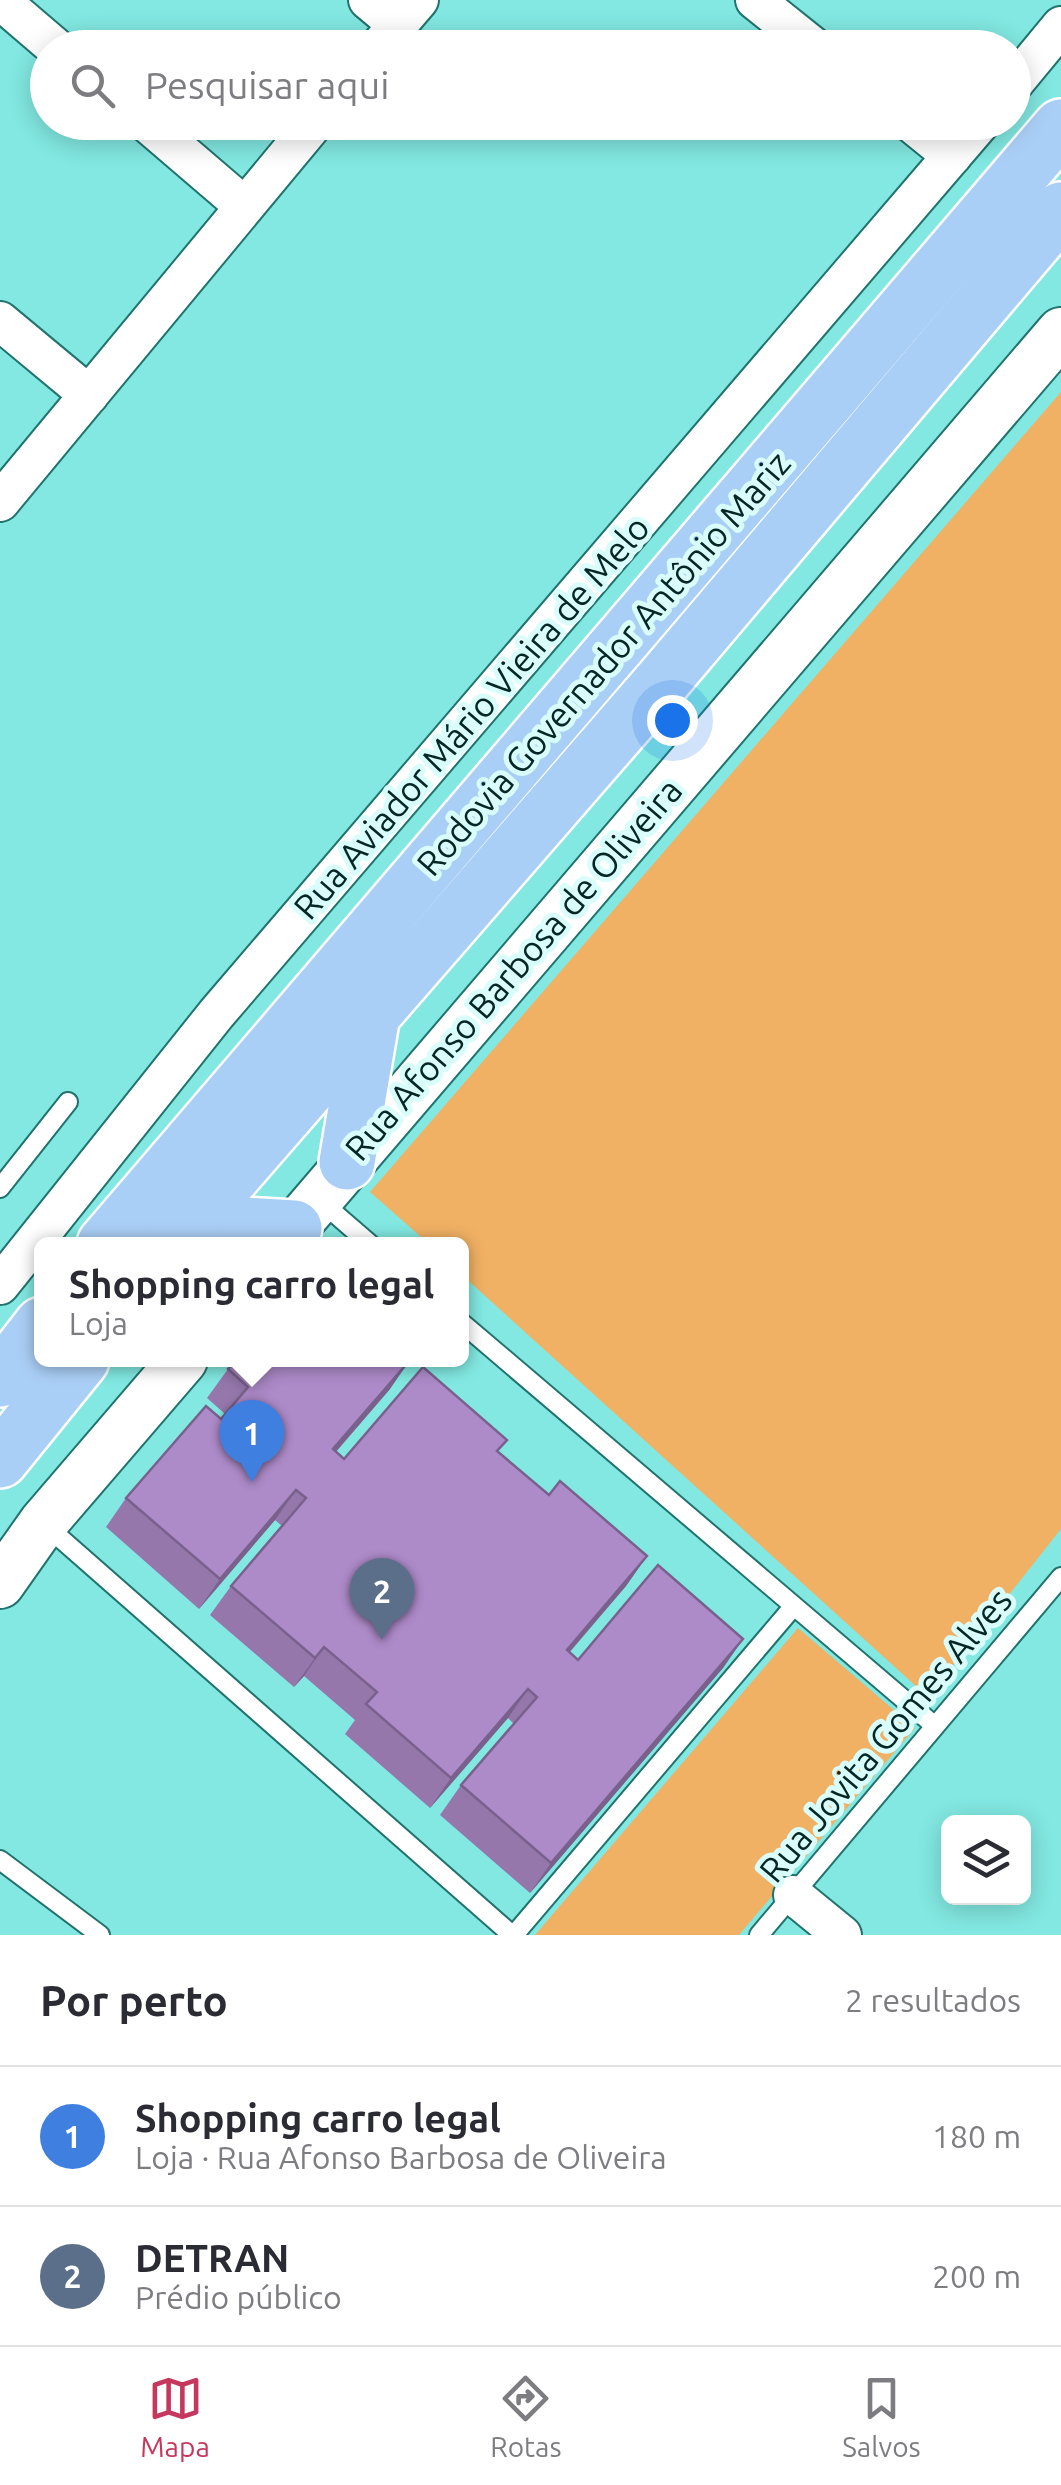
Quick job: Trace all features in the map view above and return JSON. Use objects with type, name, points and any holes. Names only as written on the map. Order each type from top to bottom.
[{"type":"highway","name":"Rodovia Governador Antônio Mariz","points":[[111,1237],[1061,126]]},
{"type":"highway","name":"Rodovia Governador Antônio Mariz","points":[[182,1233],[664,679],[1061,210]]},
{"type":"highway","points":[[182,1233],[310,1208],[372,1015]]},
{"type":"highway","points":[[0,1379],[34,1335]]},
{"type":"highway","points":[[0,1460],[75,1367]]},
{"type":"street","points":[[0,0],[35,30]]},
{"type":"street","points":[[368,0],[398,24]]},
{"type":"street","points":[[755,0],[792,30]]},
{"type":"street","points":[[1031,62],[1061,26]]},
{"type":"street","points":[[167,140],[244,206]]},
{"type":"street","points":[[0,502],[300,140]]},
{"type":"street","points":[[932,140],[952,156]]},
{"type":"street","name":"Rua Aviador Mário Vieira de Melo","points":[[38,1237],[217,1013],[966,140]]},
{"type":"street","points":[[0,321],[89,396]]},
{"type":"street","name":"Rua Afonso Barbosa de Oliveira","points":[[310,1208],[1061,332]]},
{"type":"street","name":"Rua Aviador Mário Vieira de Melo","points":[[0,1285],[34,1242]]},
{"type":"street","points":[[0,1584],[43,1522],[177,1367]]},
{"type":"street","points":[[793,1895],[842,1935]]},
{"type":"lane","points":[[0,1188],[68,1102]]},
{"type":"lane","points":[[310,1208],[358,1237]]},
{"type":"lane","points":[[469,1329],[935,1726]]},
{"type":"lane","points":[[43,1522],[513,1935],[793,1607]]},
{"type":"lane","name":"Rua Jovita Gomes Alves","points":[[759,1935],[1061,1577]]},
{"type":"lane","points":[[0,1860],[100,1935]]},
{"type":"shaded area","points":[[1061,392],[1061,1529],[928,1697],[469,1281],[469,1237],[421,1237],[370,1192]]},
{"type":"shaded area","points":[[798,1628],[915,1728],[739,1935],[535,1935]]},
{"type":"building","points":[[404,1367],[333,1449],[344,1459],[423,1367],[507,1440],[497,1451],[549,1495],[560,1481],[647,1556],[567,1650],[578,1660],[658,1565],[743,1639],[551,1863],[461,1785],[537,1697],[528,1689],[451,1778],[366,1704],[377,1692],[324,1647],[315,1658],[231,1586],[306,1498],[296,1490],[220,1579],[126,1498],[206,1406],[221,1419],[248,1387],[228,1369]]},
{"type":"place","name":"Shopping carro legal","points":[[252,1482]]},
{"type":"place","name":"DETRAN","points":[[382,1640]]}]
